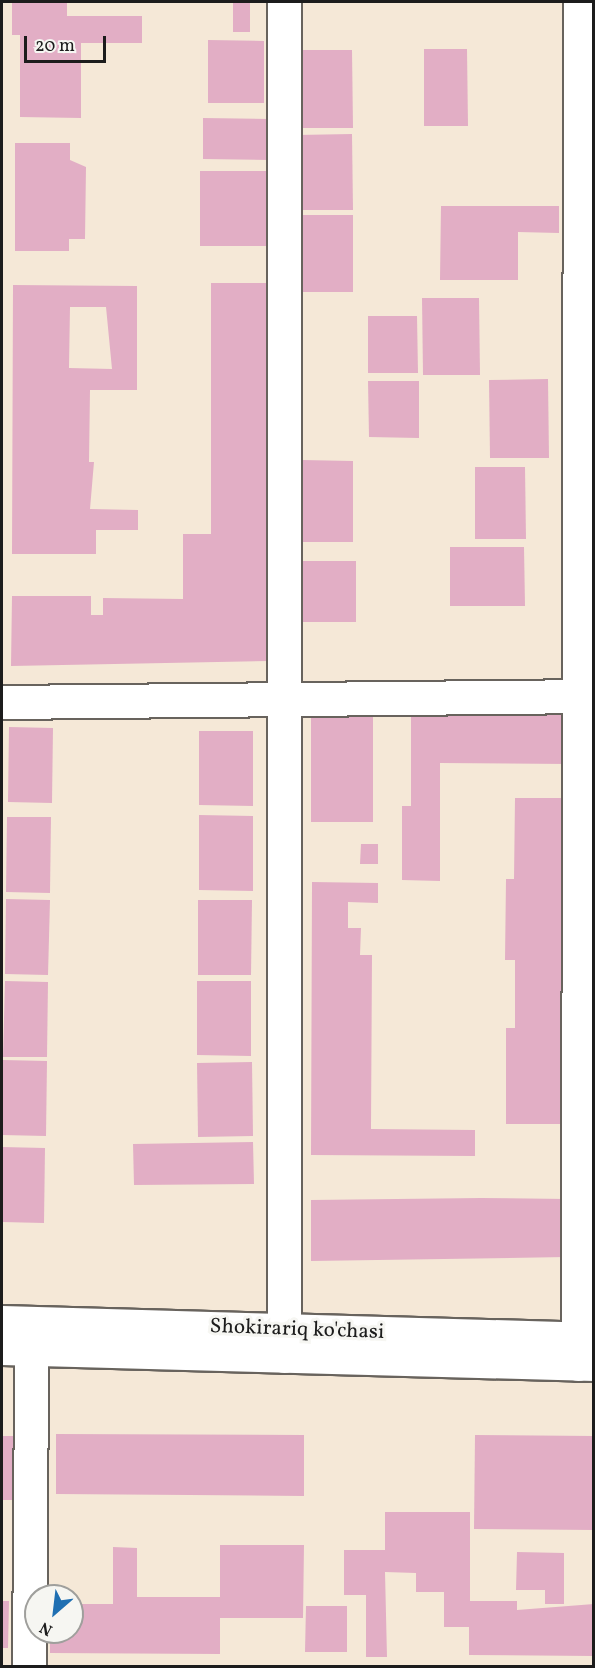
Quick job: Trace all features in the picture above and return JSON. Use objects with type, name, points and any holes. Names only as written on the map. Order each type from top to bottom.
[{"type":"street","points":[[284,2],[284,1343]]},
{"type":"street","points":[[580,2],[588,696],[586,1351]]},
{"type":"street","points":[[2,702],[285,696],[588,696]]},
{"type":"street","name":"Shokirariq ko'chasi","points":[[2,1322],[284,1343]]},
{"type":"street","name":"Shokirariq ko'chasi","points":[[16,1348],[284,1343],[586,1351]]},
{"type":"street","points":[[16,1348],[29,1666]]},
{"type":"building","points":[[12,2],[67,2],[67,16],[142,16],[142,43],[81,43],[81,118],[20,117],[20,35],[12,35]]},
{"type":"building","points":[[233,2],[250,2],[250,32],[233,32]]},
{"type":"building","points":[[208,40],[264,41],[264,103],[208,103]]},
{"type":"building","points":[[424,49],[467,49],[468,126],[424,126]]},
{"type":"building","points":[[297,50],[352,50],[353,128],[297,128]]},
{"type":"building","points":[[203,118],[269,119],[269,160],[203,159]]},
{"type":"building","points":[[352,134],[353,210],[298,210],[297,135]]},
{"type":"building","points":[[15,143],[70,143],[70,160],[86,167],[85,239],[69,239],[69,251],[15,251]]},
{"type":"building","points":[[200,171],[273,171],[273,246],[200,246]]},
{"type":"building","points":[[441,206],[559,206],[559,233],[518,232],[518,280],[440,280]]},
{"type":"building","points":[[298,215],[353,215],[353,292],[299,292]]},
{"type":"building","points":[[211,283],[269,283],[268,661],[11,666],[12,596],[91,596],[91,615],[103,615],[103,598],[183,599],[183,534],[211,534]]},
{"type":"building","points":[[13,285],[137,286],[137,390],[90,390],[89,462],[94,462],[90,509],[138,510],[138,530],[96,530],[96,554],[12,554]],"holes":[[[70,307],[106,307],[112,369],[69,368]]]},
{"type":"building","points":[[422,298],[479,298],[480,375],[423,375]]},
{"type":"building","points":[[368,316],[417,316],[418,373],[368,373]]},
{"type":"building","points":[[548,379],[549,458],[490,458],[489,380]]},
{"type":"building","points":[[368,381],[419,381],[419,438],[369,437]]},
{"type":"building","points":[[302,460],[353,461],[353,542],[303,542]]},
{"type":"building","points":[[475,467],[525,467],[526,539],[475,539]]},
{"type":"building","points":[[450,547],[524,547],[525,606],[450,606]]},
{"type":"building","points":[[302,561],[356,561],[356,622],[302,622]]},
{"type":"building","points":[[436,710],[568,710],[568,764],[440,763],[440,881],[402,880],[402,806],[411,806],[411,715],[436,715]]},
{"type":"building","points":[[311,711],[373,711],[373,822],[311,822]]},
{"type":"building","points":[[9,727],[53,728],[52,803],[8,802]]},
{"type":"building","points":[[199,731],[253,731],[253,806],[199,805]]},
{"type":"building","points":[[515,798],[569,798],[568,1124],[506,1124],[506,1028],[515,1028],[515,960],[505,960],[506,879],[514,879]]},
{"type":"building","points":[[199,815],[253,816],[253,891],[199,890]]},
{"type":"building","points":[[7,817],[51,817],[50,893],[6,892]]},
{"type":"building","points":[[361,844],[378,844],[378,864],[360,864]]},
{"type":"building","points":[[312,882],[378,883],[378,903],[348,902],[348,928],[361,928],[360,955],[372,955],[371,1129],[475,1130],[475,1156],[311,1155]]},
{"type":"building","points":[[6,899],[50,900],[48,975],[5,974]]},
{"type":"building","points":[[198,900],[252,900],[251,975],[198,975]]},
{"type":"building","points":[[5,981],[48,982],[47,1057],[3,1057]]},
{"type":"building","points":[[197,981],[251,981],[251,1056],[197,1055]]},
{"type":"building","points":[[3,1060],[47,1061],[46,1136],[2,1135]]},
{"type":"building","points":[[252,1062],[253,1136],[198,1137],[197,1063]]},
{"type":"building","points":[[253,1142],[254,1184],[134,1185],[133,1144]]},
{"type":"building","points":[[2,1147],[45,1148],[44,1223],[2,1222]]},
{"type":"building","points":[[567,1199],[566,1257],[311,1261],[311,1200]]},
{"type":"building","points":[[56,1434],[304,1435],[304,1496],[56,1494]]},
{"type":"building","points":[[475,1435],[594,1436],[594,1530],[474,1529]]},
{"type":"building","points":[[2,1436],[14,1436],[14,1500],[2,1500]]},
{"type":"building","points":[[385,1512],[470,1512],[470,1601],[517,1601],[517,1610],[594,1604],[594,1656],[469,1655],[469,1627],[444,1627],[444,1592],[416,1592],[416,1573],[385,1572],[387,1657],[366,1657],[366,1595],[344,1595],[344,1550],[385,1550]]},
{"type":"building","points":[[220,1545],[304,1545],[303,1618],[220,1618],[220,1654],[50,1653],[50,1644],[84,1644],[84,1604],[113,1604],[113,1547],[137,1548],[137,1597],[220,1597]]},
{"type":"building","points":[[517,1552],[564,1553],[564,1604],[545,1604],[545,1590],[516,1590]]},
{"type":"building","points":[[2,1601],[9,1601],[8,1648],[2,1648]]},
{"type":"building","points":[[306,1606],[347,1606],[347,1652],[305,1652]]}]
